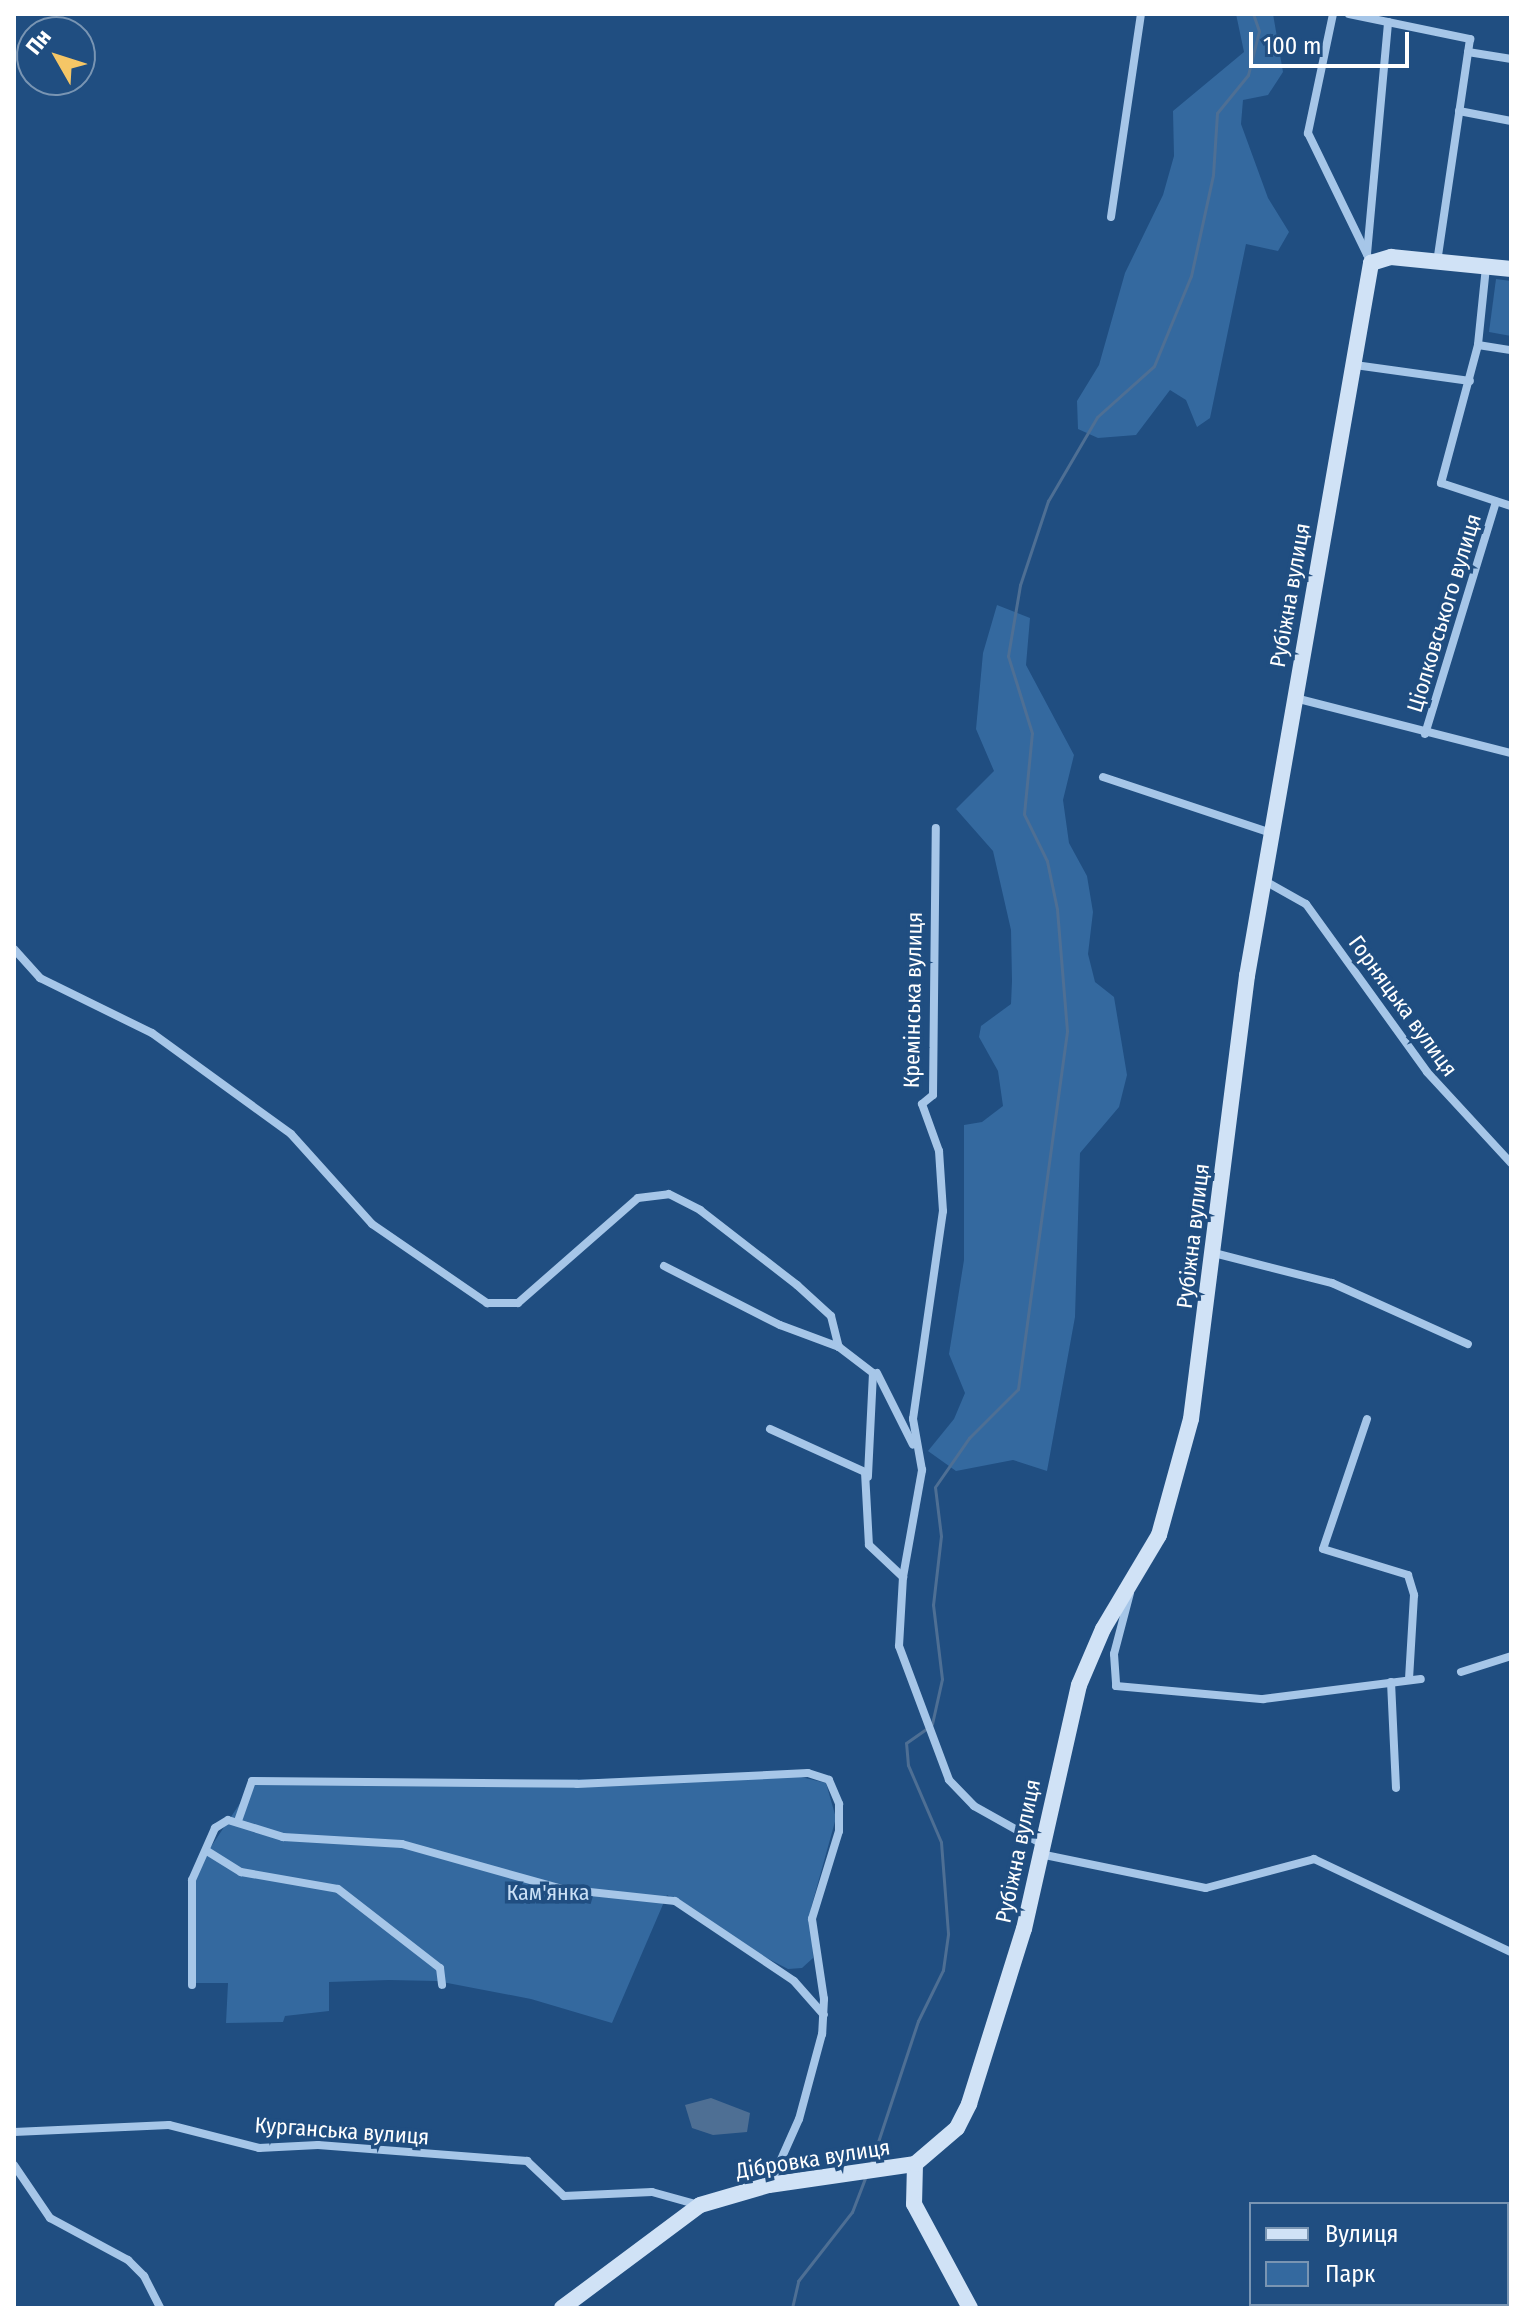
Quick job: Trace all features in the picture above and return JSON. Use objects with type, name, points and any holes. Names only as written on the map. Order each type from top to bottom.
[{"type":"street","points":[[1111,217],[1141,14]]},
{"type":"street","points":[[1333,14],[1308,133],[1368,259]]},
{"type":"street","points":[[1349,14],[1470,39],[1437,262]]},
{"type":"street","points":[[1368,259],[1388,22]]},
{"type":"street","points":[[1468,52],[1511,59]]},
{"type":"street","points":[[1459,111],[1511,121]]},
{"type":"street","points":[[1368,259],[1391,257],[1511,269]]},
{"type":"street","name":"Рубіжна вулиця","points":[[915,2164],[957,2128],[969,2104],[1024,1929],[1088,1658],[1159,1535],[1179,1471],[1214,1253],[1262,879],[1355,365],[1368,259]]},
{"type":"street","points":[[1487,266],[1478,345],[1441,483],[1511,506]]},
{"type":"street","points":[[1478,345],[1511,350]]},
{"type":"street","points":[[1355,365],[1470,381]]},
{"type":"street","name":"Ціолковського вулиця","points":[[1425,734],[1496,502]]},
{"type":"street","points":[[1295,697],[1425,734],[1511,753]]},
{"type":"street","points":[[1103,777],[1271,833]]},
{"type":"street","name":"Кремінська вулиця","points":[[936,828],[933,1095],[922,1104],[939,1151],[943,1211],[913,1419],[922,1470],[903,1577],[899,1646],[929,1735],[959,1792],[1005,1827],[1041,1849],[1206,1888],[1314,1859],[1511,1952]]},
{"type":"street","name":"Горняцька вулиця","points":[[1262,879],[1306,904],[1427,1072],[1511,1163]]},
{"type":"street","points":[[14,949],[40,978],[152,1033],[291,1134],[372,1224],[495,1306],[518,1303],[638,1198],[669,1194],[700,1210],[778,1269],[831,1316],[839,1347]]},
{"type":"street","points":[[1214,1253],[1332,1283],[1468,1344]]},
{"type":"street","points":[[664,1266],[780,1325],[839,1347],[876,1380],[868,1478],[869,1545],[903,1577]]},
{"type":"street","points":[[862,1366],[877,1373],[899,1427],[917,1450]]},
{"type":"street","points":[[1367,1419],[1323,1549],[1408,1575],[1414,1595],[1409,1680]]},
{"type":"street","points":[[770,1429],[854,1465],[868,1478]]},
{"type":"street","points":[[1134,1578],[1114,1654],[1116,1686],[1263,1699],[1421,1679]]},
{"type":"street","points":[[1461,1672],[1511,1656]]},
{"type":"street","points":[[1391,1682],[1396,1788]]},
{"type":"street","points":[[238,1821],[252,1781],[577,1784],[652,1777],[823,1776],[837,1796],[839,1820],[812,1919],[824,2015],[799,2119],[769,2185]]},
{"type":"street","points":[[192,1985],[191,1889],[215,1828],[238,1821],[264,1834],[402,1844],[562,1889],[675,1901],[794,1981],[824,2015]]},
{"type":"street","points":[[207,1851],[241,1872],[345,1892],[440,1968],[442,1985]]},
{"type":"street","name":"Курганська вулиця","points":[[14,2132],[169,2125],[259,2148],[318,2145],[527,2161],[564,2196],[652,2192],[700,2205]]},
{"type":"street","points":[[915,2164],[914,2204],[970,2308]]},
{"type":"street","name":"Дібровка вулиця","points":[[562,2308],[700,2205],[769,2185],[915,2164]]},
{"type":"street","points":[[14,2165],[50,2218],[128,2260],[160,2308]]},
{"type":"green space","points":[[1236,14],[1273,14],[1283,72],[1268,95],[1243,100],[1241,124],[1268,198],[1289,232],[1278,251],[1246,244],[1210,418],[1197,427],[1186,400],[1170,390],[1136,435],[1098,438],[1078,429],[1077,401],[1099,365],[1125,273],[1163,195],[1174,156],[1173,111],[1244,52]]},
{"type":"green space","points":[[1496,279],[1511,281],[1511,336],[1489,332]]},
{"type":"green space","points":[[997,605],[1030,618],[1026,665],[1074,755],[1063,800],[1069,843],[1087,876],[1093,912],[1088,954],[1095,982],[1114,997],[1127,1075],[1119,1107],[1080,1153],[1075,1317],[1047,1471],[1013,1460],[956,1471],[928,1451],[954,1419],[965,1393],[949,1354],[964,1260],[964,1125],[982,1122],[1003,1106],[998,1071],[979,1037],[981,1026],[1011,1004],[1011,930],[993,851],[956,809],[994,771],[976,729],[983,653]]},
{"type":"green space","name":"Кам'янка","points":[[797,1776],[826,1783],[836,1818],[811,1908],[813,1958],[802,1968],[788,1969],[759,1954],[667,1895],[612,2023],[531,1999],[437,1981],[389,1980],[329,1982],[329,2011],[285,2016],[283,2022],[226,2023],[228,1983],[195,1983],[192,1897],[198,1866],[253,1784]]},
{"type":"shaded area","points":[[711,2098],[750,2113],[747,2132],[713,2135],[692,2128],[685,2105]]},
{"type":"shaded area","points":[[1273,2306],[1431,2306],[1431,2308]]},
{"type":"waterway","points":[[932,1724],[942,1679],[933,1605],[941,1536],[935,1487],[969,1438],[1018,1389],[1067,1031],[1057,909],[1047,861],[1024,814],[1032,733],[1008,656],[1020,585],[1048,501],[1097,417],[1154,366],[1191,276],[1213,175],[1217,113],[1248,75],[1259,31],[1253,14]]},
{"type":"waterway","points":[[870,2166],[918,2021],[943,1970],[948,1933],[941,1842],[908,1765],[906,1743],[926,1729]]},
{"type":"waterway","points":[[792,2308],[798,2281],[852,2212],[866,2176]]}]
